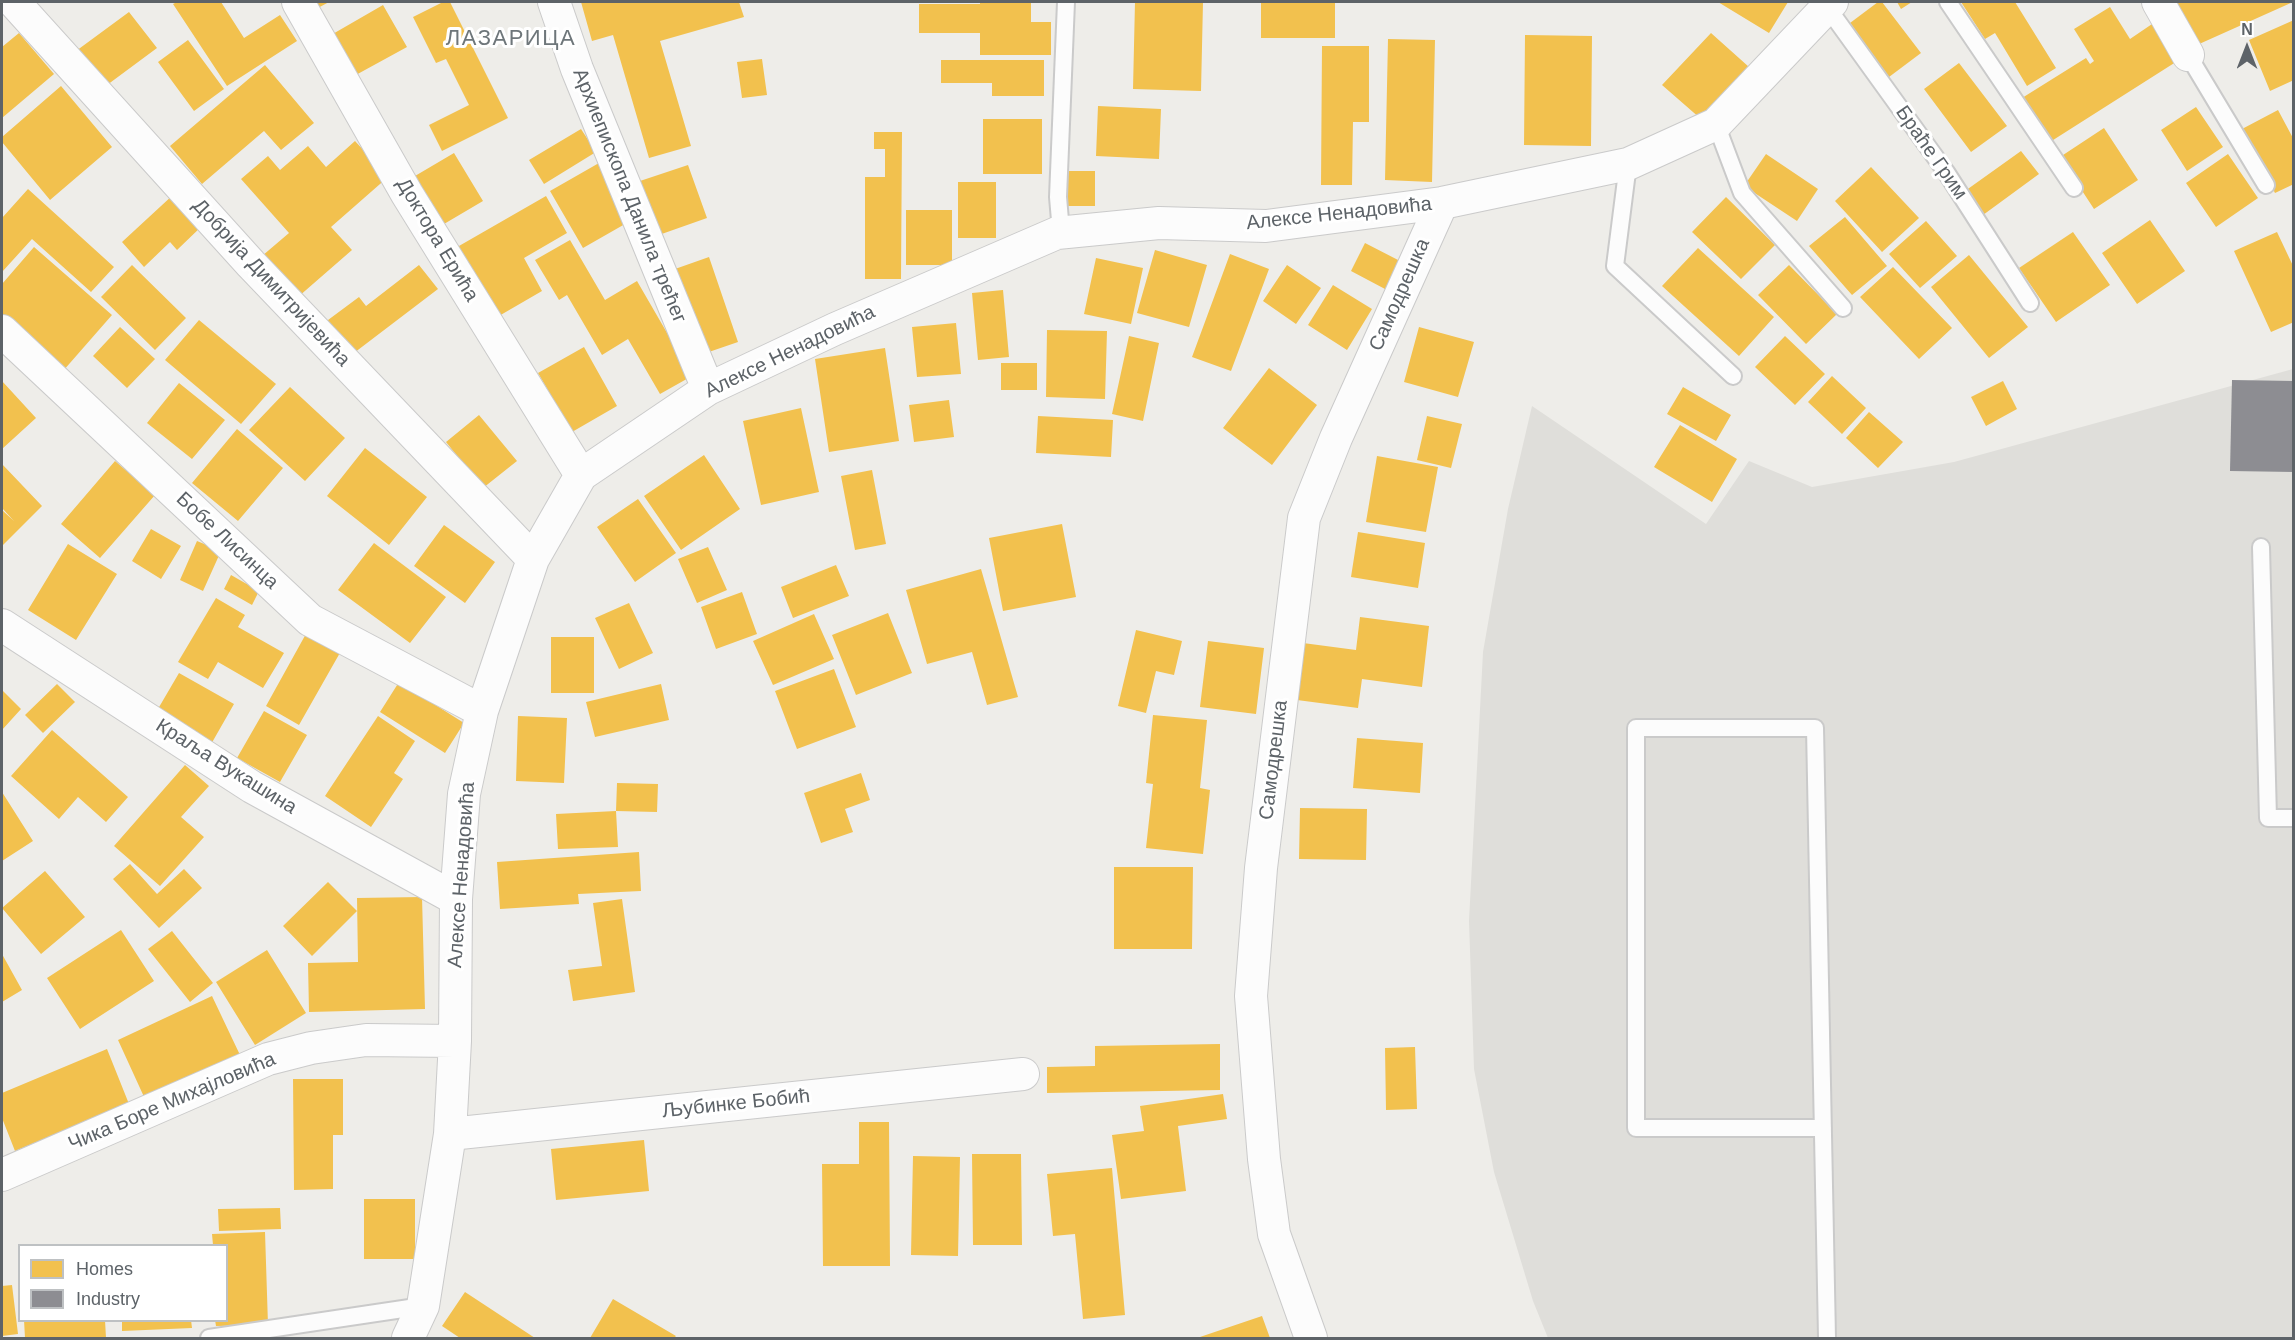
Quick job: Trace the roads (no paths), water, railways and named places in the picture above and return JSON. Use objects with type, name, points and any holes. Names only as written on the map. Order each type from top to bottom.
[{"type":"street","name":"Добрија Димитријевића","points":[[14,2],[251,264],[533,559]]},
{"type":"street","name":"Доктора Ерића","points":[[298,2],[408,194],[581,475]]},
{"type":"street","name":"Архиепископа Данила трећег","points":[[554,2],[577,69],[708,389]]},
{"type":"street","points":[[2157,2],[2188,55]]},
{"type":"street","name":"Алексе Ненадовића","points":[[408,1338],[423,1306],[450,1134],[455,1041],[456,899],[464,794],[482,711],[533,559],[581,475],[708,389],[835,329],[1061,232],[1159,223],[1266,226],[1442,203],[1628,164],[1716,124],[1829,4]]},
{"type":"street","name":"Самодрешка","points":[[1311,1338],[1274,1234],[1264,1159],[1251,996],[1261,868],[1304,518],[1336,438],[1442,203]]},
{"type":"street","name":"Бобе Лисинца","points":[[2,331],[310,620],[482,711]]},
{"type":"street","name":"Краља Вукашина","points":[[2,625],[252,787],[456,899]]},
{"type":"street","name":"Чика Боре Михајловића","points":[[2,1175],[268,1059],[311,1048],[366,1040],[455,1041]]},
{"type":"street","name":"Љубинке Бобић","points":[[450,1134],[1023,1074]]},
{"type":"lane","points":[[1061,232],[1058,197],[1066,2]]},
{"type":"lane","points":[[1948,2],[2074,188]]},
{"type":"lane","name":"Браће Грим","points":[[1829,4],[1946,172],[2030,303]]},
{"type":"lane","points":[[2188,55],[2266,185]]},
{"type":"lane","points":[[1716,124],[1742,193],[1843,308]]},
{"type":"lane","points":[[1628,164],[1615,266],[1732,376]]},
{"type":"lane","points":[[2261,547],[2268,819],[2294,818]]},
{"type":"lane","points":[[1823,1128],[1636,1128],[1636,728],[1815,728],[1823,1128],[1827,1338]]},
{"type":"lane","points":[[209,1338],[423,1306]]},
{"type":"district","name":"ЛАЗАРИЦА","points":[[511,39]]}]
